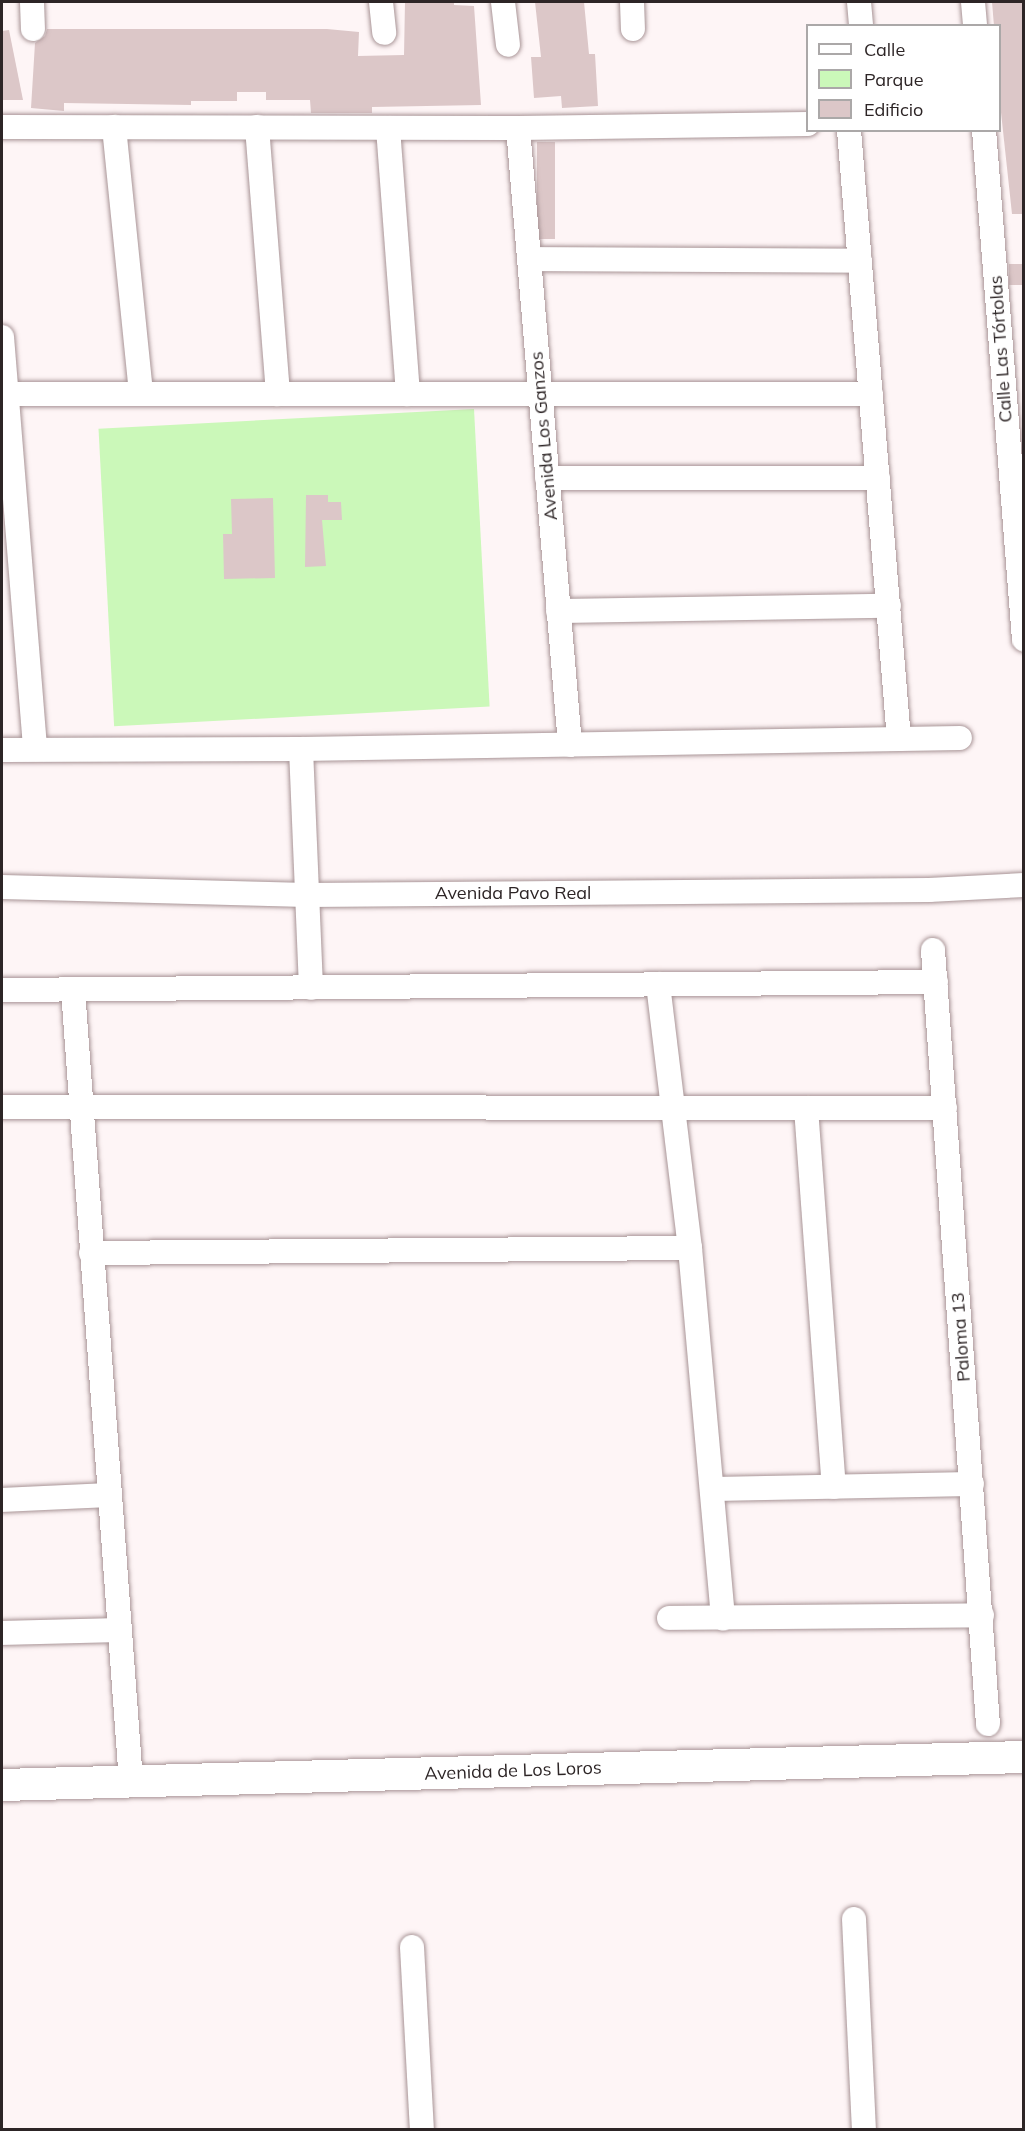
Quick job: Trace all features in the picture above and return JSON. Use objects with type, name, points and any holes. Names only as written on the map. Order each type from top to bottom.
[{"type":"main road","name":"Avenida de Los Loros","points":[[2,1785],[1023,1757]]},
{"type":"street","points":[[32,2],[33,29]]},
{"type":"street","points":[[381,2],[384,33]]},
{"type":"street","points":[[503,2],[508,45]]},
{"type":"street","points":[[632,2],[633,29]]},
{"type":"street","points":[[859,2],[861,24]]},
{"type":"street","points":[[973,2],[975,24]]},
{"type":"street","points":[[2,127],[518,128],[806,124]]},
{"type":"street","points":[[114,127],[141,394]]},
{"type":"street","points":[[257,127],[278,394]]},
{"type":"street","points":[[388,128],[408,394]]},
{"type":"street","name":"Avenida Los Ganzos","points":[[518,128],[570,745]]},
{"type":"street","points":[[849,132],[899,739]]},
{"type":"street","name":"Calle Las Tórtolas","points":[[984,132],[1012,341],[1023,639]]},
{"type":"street","points":[[529,259],[860,261]]},
{"type":"street","points":[[2,336],[13,609],[35,750]]},
{"type":"street","points":[[6,394],[871,394]]},
{"type":"street","points":[[547,478],[878,478]]},
{"type":"street","points":[[558,611],[888,606]]},
{"type":"street","points":[[2,750],[301,749],[960,738]]},
{"type":"street","points":[[301,749],[311,988]]},
{"type":"street","name":"Avenida Pavo Real","points":[[2,887],[307,895],[929,890],[1023,885]]},
{"type":"street","name":"Paloma 13","points":[[933,950],[988,1724]]},
{"type":"street","points":[[2,990],[936,982]]},
{"type":"street","points":[[658,984],[690,1248],[723,1619]]},
{"type":"street","points":[[73,990],[79,1108],[131,1782]]},
{"type":"street","points":[[2,1107],[945,1108]]},
{"type":"street","points":[[806,1108],[834,1487]]},
{"type":"street","points":[[91,1253],[690,1248]]},
{"type":"street","points":[[713,1489],[972,1484]]},
{"type":"street","points":[[2,1500],[108,1495]]},
{"type":"street","points":[[669,1618],[982,1615]]},
{"type":"street","points":[[2,1633],[118,1630]]},
{"type":"street","points":[[854,1919],[864,2130]]},
{"type":"street","points":[[412,1947],[422,2130]]},
{"type":"green space","points":[[474,409],[490,707],[114,726],[99,429]]},
{"type":"building","points":[[405,2],[454,2],[454,5],[474,6],[481,105],[372,107],[372,113],[311,113],[310,100],[266,100],[266,92],[237,92],[237,101],[191,101],[191,105],[64,103],[64,111],[31,108],[35,43],[45,36],[47,29],[327,29],[359,32],[358,56],[404,55]]},
{"type":"building","points":[[535,2],[584,2],[589,54],[595,54],[598,106],[562,108],[561,96],[534,98],[531,57],[541,57]]},
{"type":"building","points":[[992,2],[1023,2],[1023,214],[1012,214],[1001,112],[1001,24],[994,24]]},
{"type":"building","points":[[9,30],[23,100],[2,100],[2,31]]},
{"type":"building","points":[[537,142],[555,142],[555,239],[537,239]]},
{"type":"building","points":[[1009,264],[1023,264],[1023,285],[1009,285]]},
{"type":"building","points":[[306,495],[328,495],[328,502],[341,502],[342,520],[322,520],[326,566],[305,567]]},
{"type":"building","points":[[273,498],[275,578],[224,579],[223,534],[232,534],[231,499]]}]
